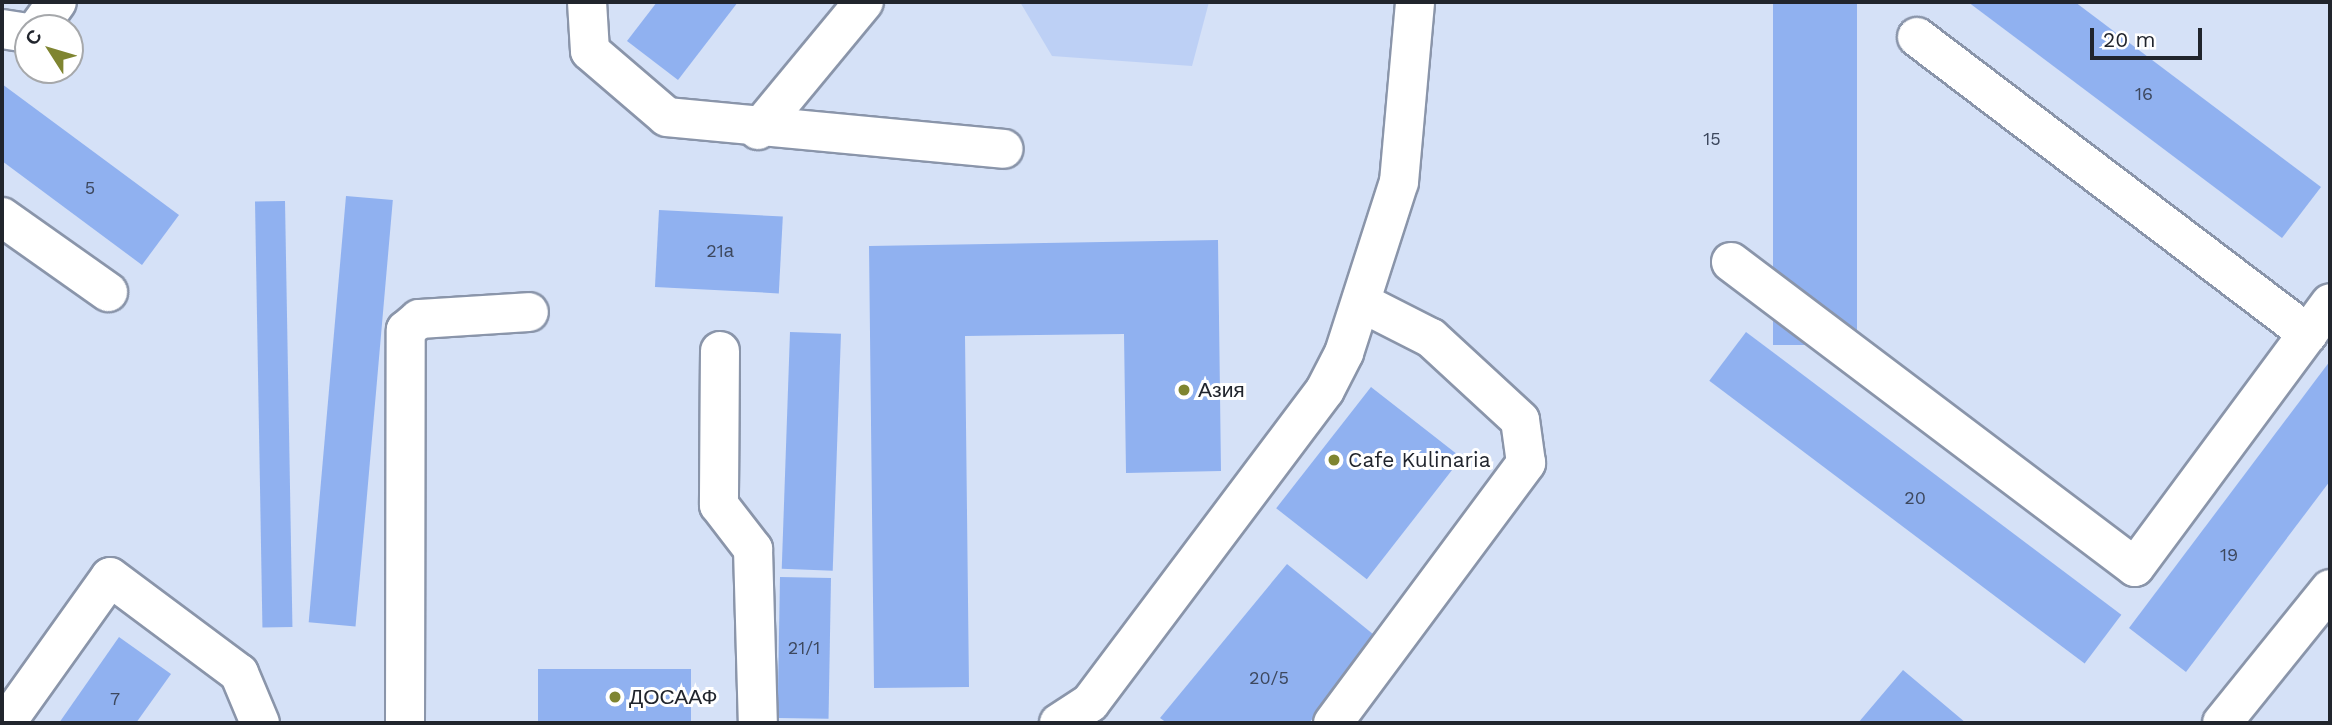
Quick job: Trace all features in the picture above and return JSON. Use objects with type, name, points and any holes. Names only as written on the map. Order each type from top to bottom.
[{"type":"street","points":[[587,2],[590,51],[667,117],[758,131],[1003,149]]},
{"type":"street","points":[[758,131],[864,2]]},
{"type":"street","points":[[1088,717],[1325,390],[1364,304],[1399,182],[1413,74],[1415,2]]},
{"type":"street","points":[[1917,37],[2308,334]]},
{"type":"street","points":[[2,217],[108,292]]},
{"type":"street","points":[[1731,262],[2135,567],[2330,303]]},
{"type":"street","points":[[1333,723],[1526,463],[1520,420],[1431,338],[1364,304]]},
{"type":"street","points":[[405,723],[406,330],[419,319],[529,312]]},
{"type":"street","points":[[720,351],[719,505],[753,549],[758,723]]},
{"type":"street","points":[[6,723],[110,577],[239,673],[260,723]]},
{"type":"street","points":[[2222,723],[2330,589]]},
{"type":"shaded area","points":[[1020,2],[1209,2],[1192,66],[1052,56]]},
{"type":"building","points":[[657,2],[738,2],[678,80],[627,41]]},
{"type":"building","points":[[1773,2],[1857,2],[1857,345],[1773,345]]},
{"type":"building","points":[[1968,2],[2075,2],[2321,187],[2282,238]]},
{"type":"building","points":[[2,84],[179,215],[142,265],[2,161]]},
{"type":"building","points":[[346,196],[393,200],[356,626],[309,622]]},
{"type":"building","points":[[285,201],[292,627],[262,627],[255,202]]},
{"type":"building","points":[[659,210],[783,216],[779,293],[655,287]]},
{"type":"building","points":[[1218,240],[1221,471],[1126,473],[1124,334],[965,336],[969,687],[874,688],[869,246]]},
{"type":"building","points":[[790,332],[841,334],[833,571],[782,569]]},
{"type":"building","points":[[1746,332],[2121,615],[2085,664],[1709,381]]},
{"type":"building","points":[[2330,361],[2330,481],[2186,672],[2129,628]]},
{"type":"building","points":[[1371,387],[1462,458],[1367,579],[1276,508]]},
{"type":"building","points":[[1287,564],[1379,639],[1309,723],[1167,723],[1160,718]]},
{"type":"building","points":[[780,577],[831,578],[829,719],[778,718]]},
{"type":"building","points":[[119,637],[171,674],[136,723],[59,723]]},
{"type":"building","name":"ДОСААФ","points":[[538,669],[691,669],[691,723],[538,723]]},
{"type":"building","points":[[1903,670],[1966,723],[1858,723]]},
{"type":"place","name":"Азия","points":[[1184,390]]},
{"type":"place","name":"Cafe Kulinaria","points":[[1334,460]]},
{"type":"place","name":"ДОСААФ","points":[[615,697]]}]
